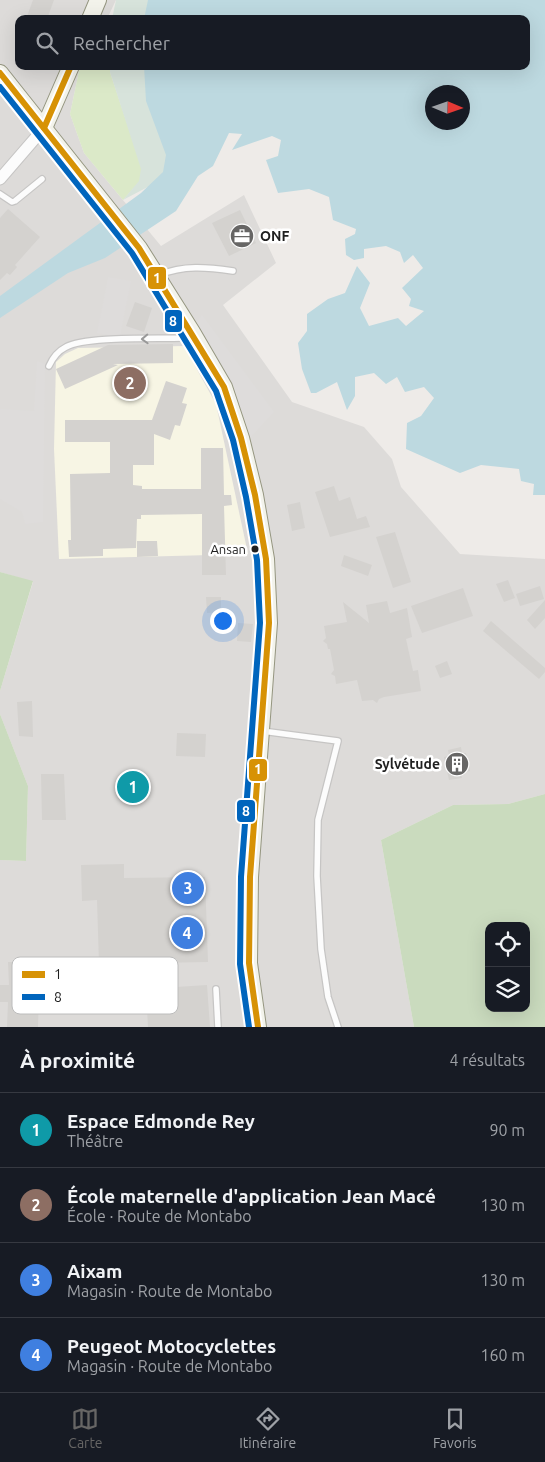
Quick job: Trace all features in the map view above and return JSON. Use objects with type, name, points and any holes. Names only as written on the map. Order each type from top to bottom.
[{"type":"main road","points":[[92,15],[98,0]]},
{"type":"main road","points":[[44,128],[69,70]]},
{"type":"main road","points":[[0,73],[108,207],[157,275],[224,388],[241,438],[256,495],[266,559],[269,623],[250,877],[250,963],[258,1027]]},
{"type":"street","points":[[0,179],[44,128]]},
{"type":"lane","points":[[0,204],[2,196],[12,202],[15,201],[42,179]]},
{"type":"lane","points":[[157,275],[173,269],[193,266],[232,271]]},
{"type":"lane","points":[[48,366],[53,356],[68,346],[94,340],[182,338],[192,332]]},
{"type":"lane","points":[[260,731],[338,741],[318,820],[320,949],[328,997],[338,1027]]},
{"type":"lane","points":[[216,989],[218,1027]]},
{"type":"shaded area","points":[[0,0],[116,0],[109,15],[15,15],[15,70],[79,70],[70,114],[84,153],[161,246],[244,195],[276,263],[223,305],[292,402],[364,427],[392,459],[401,487],[460,554],[545,559],[545,794],[508,804],[453,805],[381,840],[414,1027],[0,1027],[0,860],[26,861],[28,786],[0,714],[0,691],[33,582],[0,572]]},
{"type":"shaded area","points":[[116,0],[215,0],[224,15],[113,15]]},
{"type":"shaded area","points":[[110,70],[312,70],[161,180],[123,200],[139,181],[141,169]]},
{"type":"shaded area","points":[[108,277],[131,281],[120,337],[97,333]]},
{"type":"shaded area","points":[[202,315],[274,412],[245,443],[196,324]]},
{"type":"shaded area","points":[[184,346],[216,404],[248,554],[59,559],[54,449],[56,362],[65,354],[78,348]]},
{"type":"shaded area","points":[[37,361],[45,364],[43,522],[25,524],[22,512],[0,499],[0,409],[34,411]]},
{"type":"green space","points":[[79,70],[110,70],[142,169],[140,181],[123,200],[84,153],[70,114]]},
{"type":"green space","points":[[0,572],[33,581],[0,691]]},
{"type":"green space","points":[[0,714],[28,786],[26,861],[0,860]]},
{"type":"green space","points":[[545,794],[545,1027],[414,1027],[381,840],[453,805],[508,804]]},
{"type":"water","points":[[148,0],[545,0],[545,495],[533,495],[534,484],[521,481],[519,469],[481,465],[460,473],[406,449],[407,423],[421,416],[434,398],[424,387],[405,392],[397,377],[386,384],[374,373],[355,377],[355,396],[347,410],[337,382],[316,393],[311,393],[302,369],[298,343],[307,331],[307,314],[328,299],[345,293],[357,266],[370,283],[360,308],[369,326],[398,318],[406,326],[424,311],[409,306],[411,299],[402,288],[423,268],[413,255],[404,263],[400,252],[386,246],[364,249],[364,258],[354,260],[346,255],[345,239],[355,234],[356,229],[333,220],[329,197],[309,189],[278,193],[266,160],[278,156],[281,140],[272,136],[232,150],[242,134],[229,133],[213,166],[198,176],[176,211],[105,258],[68,273],[0,318],[0,296],[141,193],[163,172],[166,155],[146,101],[144,70],[530,70],[530,15],[145,15]]},
{"type":"building","points":[[33,0],[54,0],[48,15],[27,15]]},
{"type":"building","points":[[8,209],[40,237],[15,265],[17,267],[10,275],[7,273],[0,280],[0,218]]},
{"type":"building","name":"ONF","points":[[240,210],[256,243],[229,256],[212,223]]},
{"type":"building","points":[[135,302],[152,308],[144,332],[126,326]]},
{"type":"building","points":[[173,344],[173,363],[113,364],[118,365],[65,389],[56,369],[108,345]]},
{"type":"building","points":[[166,381],[187,388],[182,403],[187,404],[180,426],[175,425],[170,440],[154,434],[154,465],[133,465],[133,485],[142,486],[142,489],[201,489],[201,448],[223,448],[224,495],[231,495],[232,505],[224,506],[226,575],[202,575],[202,514],[141,515],[141,519],[137,519],[136,548],[103,549],[103,556],[69,557],[68,540],[71,540],[70,474],[110,473],[110,442],[65,442],[65,420],[152,420]]},
{"type":"building","points":[[334,486],[339,501],[350,497],[357,519],[366,516],[370,527],[330,537],[315,492]]},
{"type":"building","points":[[300,502],[305,528],[292,531],[287,505]]},
{"type":"building","points":[[395,532],[411,582],[393,588],[376,537]]},
{"type":"building","points":[[137,541],[157,541],[158,556],[137,557]]},
{"type":"building","points":[[344,555],[372,565],[368,576],[341,566]]},
{"type":"building","points":[[508,580],[515,598],[504,602],[496,584]]},
{"type":"building","points":[[540,586],[544,599],[520,606],[516,594]]},
{"type":"building","points":[[463,588],[473,616],[422,633],[411,606]]},
{"type":"building","points":[[206,597],[221,597],[221,612],[207,613]]},
{"type":"building","points":[[545,600],[545,618],[535,629],[527,620]]},
{"type":"building","points":[[387,601],[390,613],[407,608],[412,637],[406,639],[413,671],[418,670],[421,691],[384,697],[379,699],[377,703],[373,700],[362,701],[357,680],[336,684],[335,676],[331,674],[334,670],[330,649],[328,649],[327,644],[323,641],[326,638],[324,626],[347,622],[343,602],[369,623],[366,605]]},
{"type":"building","points":[[491,621],[545,668],[545,672],[539,679],[483,631]]},
{"type":"building","points":[[238,623],[253,624],[251,642],[237,641]]},
{"type":"building","points":[[447,661],[452,674],[440,678],[435,666]]},
{"type":"building","points":[[32,701],[33,737],[19,736],[17,702]]},
{"type":"building","points":[[177,733],[206,734],[205,757],[176,756]]},
{"type":"building","name":"Sylvétude","points":[[461,747],[462,753],[466,753],[470,771],[461,773],[462,778],[449,780],[444,757],[449,756],[448,750]]},
{"type":"building","points":[[41,774],[64,774],[66,820],[42,820]]},
{"type":"building","points":[[124,864],[124,878],[205,877],[208,962],[178,963],[178,957],[99,957],[97,900],[82,901],[81,865]]},
{"type":"building","points":[[8,962],[12,962],[12,1014],[38,1014],[38,1027],[7,1027],[8,1002],[0,1002],[0,985],[9,985]]},
{"type":"building","points":[[207,985],[210,1027],[148,1027],[147,1014],[178,1014],[178,987]]},
{"type":"transit line","name":"1","points":[[44,128],[69,70]]},
{"type":"transit line","name":"1","points":[[0,73],[139,248],[224,387],[241,438],[255,495],[266,559],[269,623],[250,877],[249,963],[258,1027]]},
{"type":"transit line","name":"8","points":[[0,87],[132,253],[216,391],[233,440],[246,497],[257,560],[260,623],[241,877],[240,964],[249,1027]]},
{"type":"place","name":"ONF","points":[[242,236]]},
{"type":"place","name":"École maternelle d'application Jean Macé","points":[[130,383]]},
{"type":"place","name":"Ansan","points":[[255,549]]},
{"type":"place","name":"Sylvétude","points":[[457,764]]},
{"type":"place","name":"Espace Edmonde Rey","points":[[133,787]]},
{"type":"place","name":"Aixam","points":[[188,888]]},
{"type":"place","name":"Peugeot Motocyclettes","points":[[187,933]]}]
